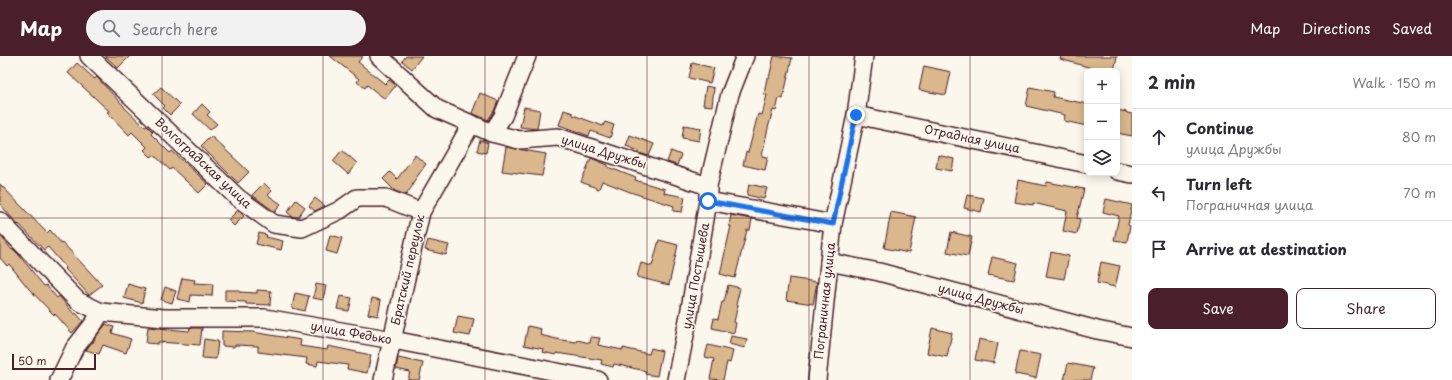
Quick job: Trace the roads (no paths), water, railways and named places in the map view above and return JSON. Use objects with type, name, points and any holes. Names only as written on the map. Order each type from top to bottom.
[{"type":"street","name":"Волгоградская улица","points":[[89,56],[238,198],[274,224],[302,228],[340,210],[358,198],[386,198],[420,212]]},
{"type":"street","name":"улица Дружбы","points":[[379,56],[437,109],[492,134],[519,140],[558,137],[708,193],[833,224]]},
{"type":"street","points":[[492,134],[506,109],[527,56]]},
{"type":"street","name":"улица Постышева","points":[[676,380],[689,315],[708,193],[730,94],[745,56]]},
{"type":"street","name":"Пограничная улица","points":[[817,380],[833,224],[856,115],[864,56]]},
{"type":"street","name":"Отрадная улица","points":[[856,115],[1084,163]]},
{"type":"street","name":"Братский переулок","points":[[383,380],[420,212],[471,124]]},
{"type":"street","points":[[1120,172],[1132,174]]},
{"type":"street","name":"улица Федько","points":[[0,221],[78,301],[98,317],[265,318],[393,340],[598,380]]},
{"type":"street","name":"улица Дружбы","points":[[829,262],[879,272],[1132,338]]},
{"type":"street","points":[[59,380],[74,349],[98,317]]}]
